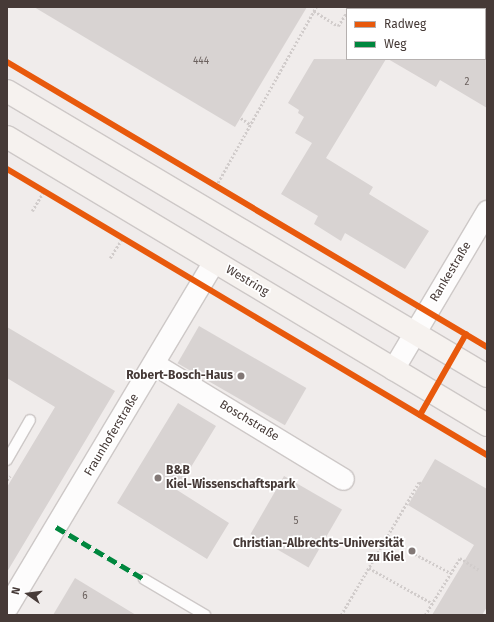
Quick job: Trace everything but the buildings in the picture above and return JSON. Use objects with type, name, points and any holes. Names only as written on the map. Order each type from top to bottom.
[{"type":"main road","points":[[7,91],[487,376]]},
{"type":"main road","name":"Westring","points":[[7,137],[487,425]]},
{"type":"street","name":"Rankestraße","points":[[393,369],[487,211]]},
{"type":"street","name":"Fraunhoferstraße","points":[[7,607],[154,364],[214,261]]},
{"type":"street","name":"Boschstraße","points":[[154,364],[343,479]]},
{"type":"lane","points":[[7,460],[30,420]]},
{"type":"lane","points":[[144,579],[206,615]]},
{"type":"path","points":[[216,186],[316,7]]},
{"type":"path","points":[[314,11],[338,26],[346,14]]},
{"type":"path","points":[[241,118],[251,125]]},
{"type":"path","points":[[32,211],[44,191]]},
{"type":"path","points":[[110,258],[122,237]]},
{"type":"path","points":[[341,615],[419,482],[421,484]]},
{"type":"path","points":[[415,554],[450,573]]},
{"type":"path","points":[[425,615],[460,558],[480,570]]},
{"type":"path","points":[[369,568],[432,603]]},
{"type":"marked path","points":[[56,527],[144,579]]},
{"type":"cycle path","points":[[7,62],[487,347]]},
{"type":"cycle path","points":[[7,169],[487,455]]},
{"type":"cycle path","points":[[420,415],[466,334]]},
{"type":"place","name":"Robert-Bosch-Haus","points":[[241,376]]},
{"type":"place","name":"B&B Kiel-Wissenschaftspark","points":[[158,478]]},
{"type":"place","name":"Christian-Albrechts-Universität zu Kiel","points":[[412,551]]}]
